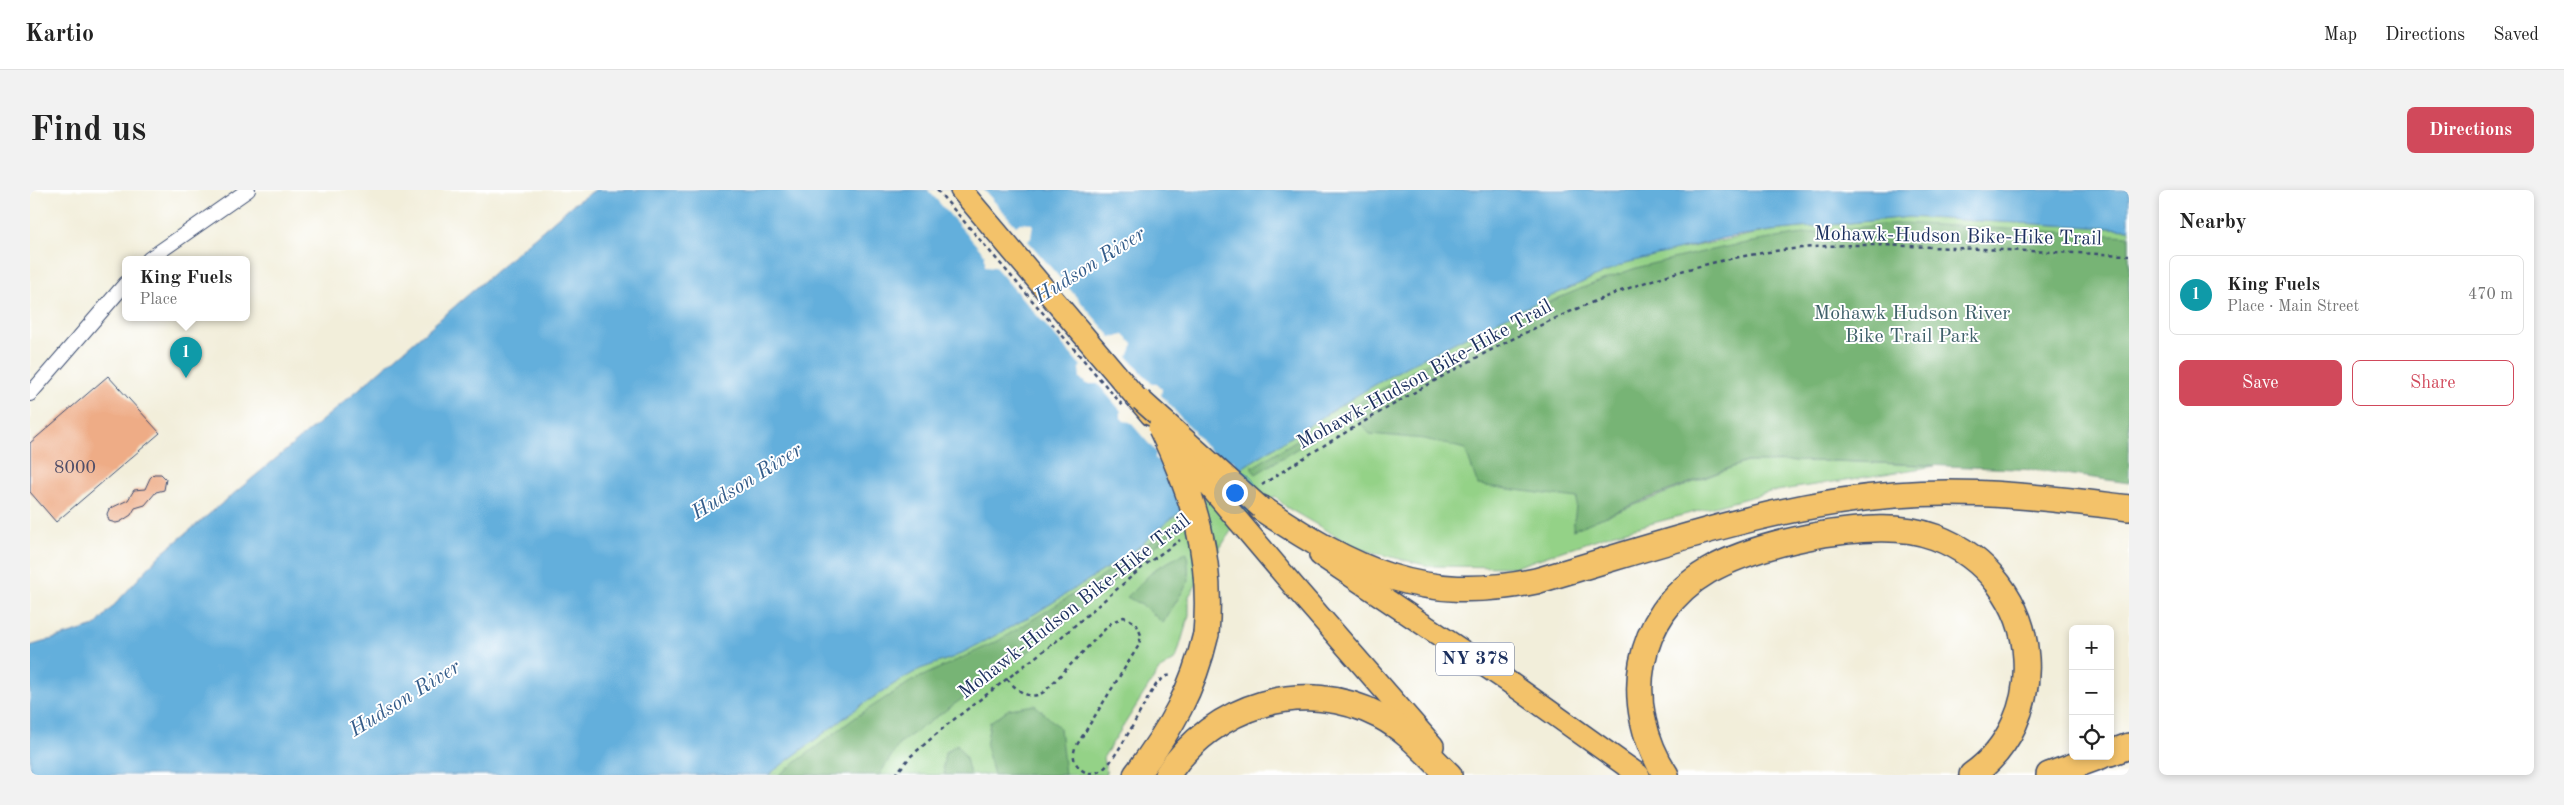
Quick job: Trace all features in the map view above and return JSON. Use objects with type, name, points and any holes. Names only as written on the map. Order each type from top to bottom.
[{"type":"highway","points":[[1136,775],[1158,747],[1183,704],[1200,658],[1206,634],[1208,586],[1202,534],[1183,477],[1161,428]]},
{"type":"highway","points":[[1258,499],[1310,544],[1355,565],[1403,582],[1452,589],[1481,589],[1536,580],[1745,520],[1862,498],[1926,493],[1988,493],[2129,508]]},
{"type":"highway","points":[[1666,775],[1648,742],[1642,723],[1639,684],[1646,645],[1656,626],[1678,596],[1707,572],[1753,552],[1819,535],[1885,530],[1915,531],[1934,536],[1970,555],[2000,585],[2013,606],[2026,649],[2027,671],[2020,709],[2005,741],[1992,758],[1972,775]]},
{"type":"highway","points":[[1167,775],[1195,741],[1230,716],[1266,702],[1307,698],[1344,702],[1380,716],[1412,740],[1449,775]]},
{"type":"highway","points":[[2114,752],[2129,746]]},
{"type":"highway","points":[[2049,775],[2090,760]]},
{"type":"main road","points":[[961,190],[1134,406],[1161,428],[1201,479],[1458,775]]},
{"type":"main road","points":[[1134,406],[1258,499]]},
{"type":"main road","name":"NY 378","points":[[1310,544],[1639,775]]},
{"type":"street","points":[[153,256],[248,190]]},
{"type":"street","points":[[30,394],[122,288]]},
{"type":"path","points":[[937,190],[1134,406]]},
{"type":"path","name":"Mohawk-Hudson Bike-Hike Trail","points":[[1258,499],[1416,391],[1555,316],[1633,285],[1701,266],[1781,250],[1845,246],[1935,247],[2129,255]]},
{"type":"path","name":"Mohawk-Hudson Bike-Hike Trail","points":[[894,775],[923,745],[1059,639],[1145,565],[1182,538]]},
{"type":"path","points":[[1007,679],[1021,692],[1031,696],[1038,695],[1045,691],[1112,622],[1124,618],[1136,623],[1141,631],[1139,645],[1075,748],[1074,757],[1077,765],[1086,772],[1094,773],[1108,764],[1158,682],[1167,676],[1178,675]]},
{"type":"green space","name":"Mohawk Hudson River Bike Trail Park","points":[[1909,217],[2129,229],[2129,453],[1885,433],[1748,462],[1836,461],[1935,466],[1770,492],[1612,534],[1515,567],[1429,566],[1358,549],[1286,507],[1275,496],[1233,528],[1189,596],[1189,615],[1176,659],[1159,670],[1103,758],[1107,775],[768,775],[860,706],[897,682],[920,669],[954,657],[1036,613],[1134,551],[1168,521],[1243,467],[1354,397],[1407,366],[1522,309],[1626,263],[1666,252],[1770,231]],"holes":[[[1744,463],[1573,529],[1578,498]]]},
{"type":"green space","name":"Mohawk Hudson River Bike Trail Park","points":[[1901,223],[2129,236],[2129,483],[2037,470],[1836,461],[1746,462],[1649,498],[1573,530],[1577,498],[1478,485],[1465,449],[1425,439],[1370,434],[1353,414],[1256,474],[1251,468],[1390,384],[1437,358],[1533,309],[1583,288],[1639,267],[1736,245],[1791,236]]},
{"type":"green space","points":[[1178,522],[1178,527],[1043,641],[900,743],[879,775],[779,775],[856,717],[910,682],[998,641],[1095,581]]},
{"type":"green space","points":[[1187,552],[1189,581],[1163,623],[1145,607],[1127,597],[1155,569]]},
{"type":"green space","points":[[1035,705],[1060,728],[1065,775],[994,775],[986,746],[990,722],[1009,709]]},
{"type":"green space","points":[[957,744],[966,758],[970,775],[945,775],[943,767],[945,753]]},
{"type":"water","name":"Hudson River","points":[[595,190],[2129,190],[2129,229],[1909,217],[1770,231],[1724,238],[1626,263],[1522,309],[1407,366],[1354,397],[1243,467],[1168,521],[1134,551],[1036,613],[954,657],[920,669],[897,682],[860,706],[768,775],[30,775],[30,646],[95,626],[160,555],[344,402],[572,205]]},
{"type":"pier","points":[[928,190],[984,190],[1016,226],[1020,223],[1033,224],[1031,238],[1028,241],[1111,337],[1124,335],[1133,344],[1128,357],[1152,384],[1157,384],[1162,389],[1161,395],[1188,426],[1194,430],[1194,433],[1204,445],[1224,463],[1232,460],[1235,463],[1232,469],[1237,474],[1199,501],[1164,461],[1158,461],[1155,458],[1156,452],[1130,422],[1124,421],[1121,418],[1121,411],[1098,384],[1086,384],[1080,378],[1079,368],[1081,366],[995,267],[985,266],[985,255]]},
{"type":"building","points":[[108,376],[160,433],[56,522],[30,492],[30,443]]},
{"type":"building","points":[[154,474],[161,474],[166,479],[164,490],[156,492],[145,505],[135,508],[131,515],[120,522],[109,521],[107,514],[109,509],[128,500],[134,490],[145,489]]},
{"type":"place","name":"King Fuels","points":[[186,378]]}]
